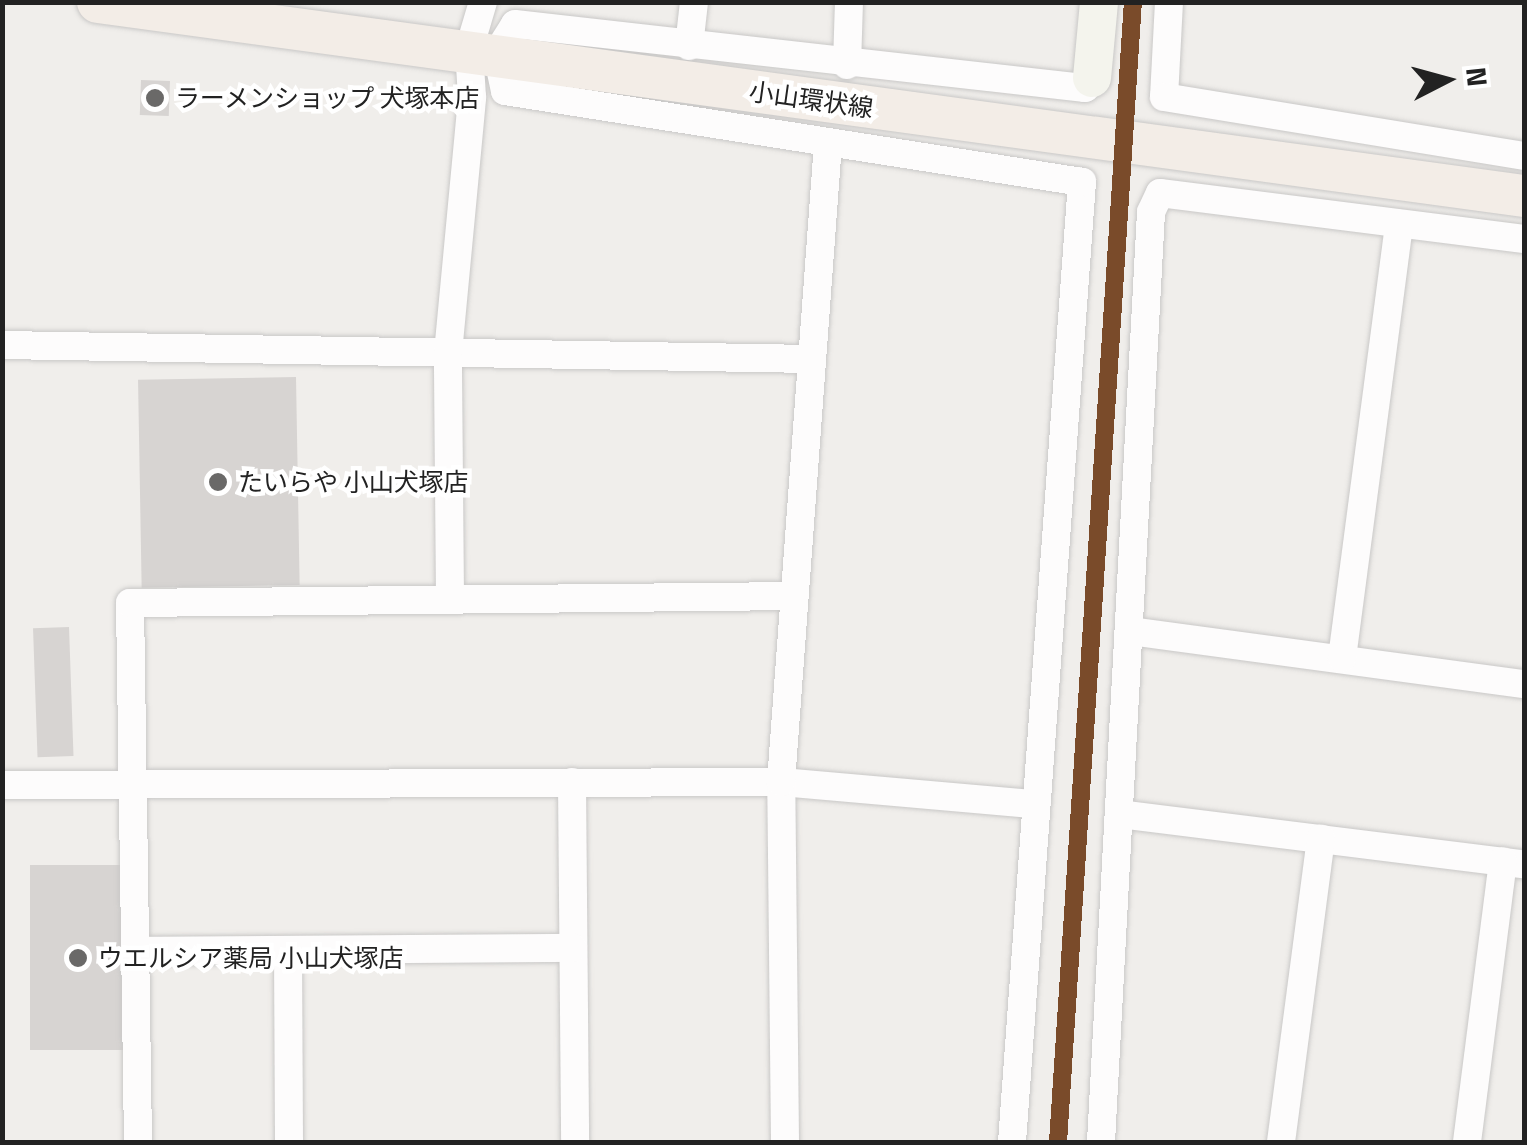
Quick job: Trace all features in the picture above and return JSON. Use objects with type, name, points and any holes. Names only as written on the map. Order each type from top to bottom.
[{"type":"main road","name":"小山環状線","points":[[98,2],[484,51],[770,95],[1524,196]]},
{"type":"street","points":[[450,598],[448,353],[472,98],[484,51],[483,2]]},
{"type":"street","points":[[689,46],[694,2]]},
{"type":"street","points":[[847,65],[849,2]]},
{"type":"street","points":[[484,51],[515,24],[847,65],[1086,88],[1092,78],[1100,2]]},
{"type":"street","points":[[1169,2],[1164,98],[1524,156]]},
{"type":"street","points":[[484,51],[505,91],[1082,182],[1012,1142]]},
{"type":"street","points":[[786,1142],[781,782],[828,144]]},
{"type":"street","points":[[1102,1142],[1151,212],[1160,193],[1524,239]]},
{"type":"street","points":[[1342,658],[1399,224]]},
{"type":"street","points":[[2,345],[811,359]]},
{"type":"street","points":[[138,1142],[130,603],[794,596]]},
{"type":"street","points":[[1130,631],[1524,684]]},
{"type":"street","points":[[572,782],[575,1142]]},
{"type":"street","points":[[2,785],[781,782],[1035,804]]},
{"type":"street","points":[[1120,814],[1514,862],[1467,1142]]},
{"type":"street","points":[[1281,1142],[1321,839]]},
{"type":"street","points":[[138,950],[573,948]]},
{"type":"street","points":[[288,950],[289,1142]]},
{"type":"building","name":"ラーメンショップ 犬塚本店","points":[[141,80],[170,81],[169,116],[140,115]]},
{"type":"building","name":"たいらや 小山犬塚店","points":[[296,377],[300,585],[142,588],[138,380]]},
{"type":"building","points":[[69,627],[74,756],[38,757],[33,628]]},
{"type":"building","name":"ウエルシア薬局 小山犬塚店","points":[[30,865],[125,865],[125,1050],[30,1050]]},
{"type":"transit line","points":[[1058,1142],[1133,2]]},
{"type":"place","name":"ラーメンショップ 犬塚本店","points":[[155,98]]},
{"type":"place","name":"たいらや 小山犬塚店","points":[[218,482]]},
{"type":"place","name":"ウエルシア薬局 小山犬塚店","points":[[78,958]]}]
